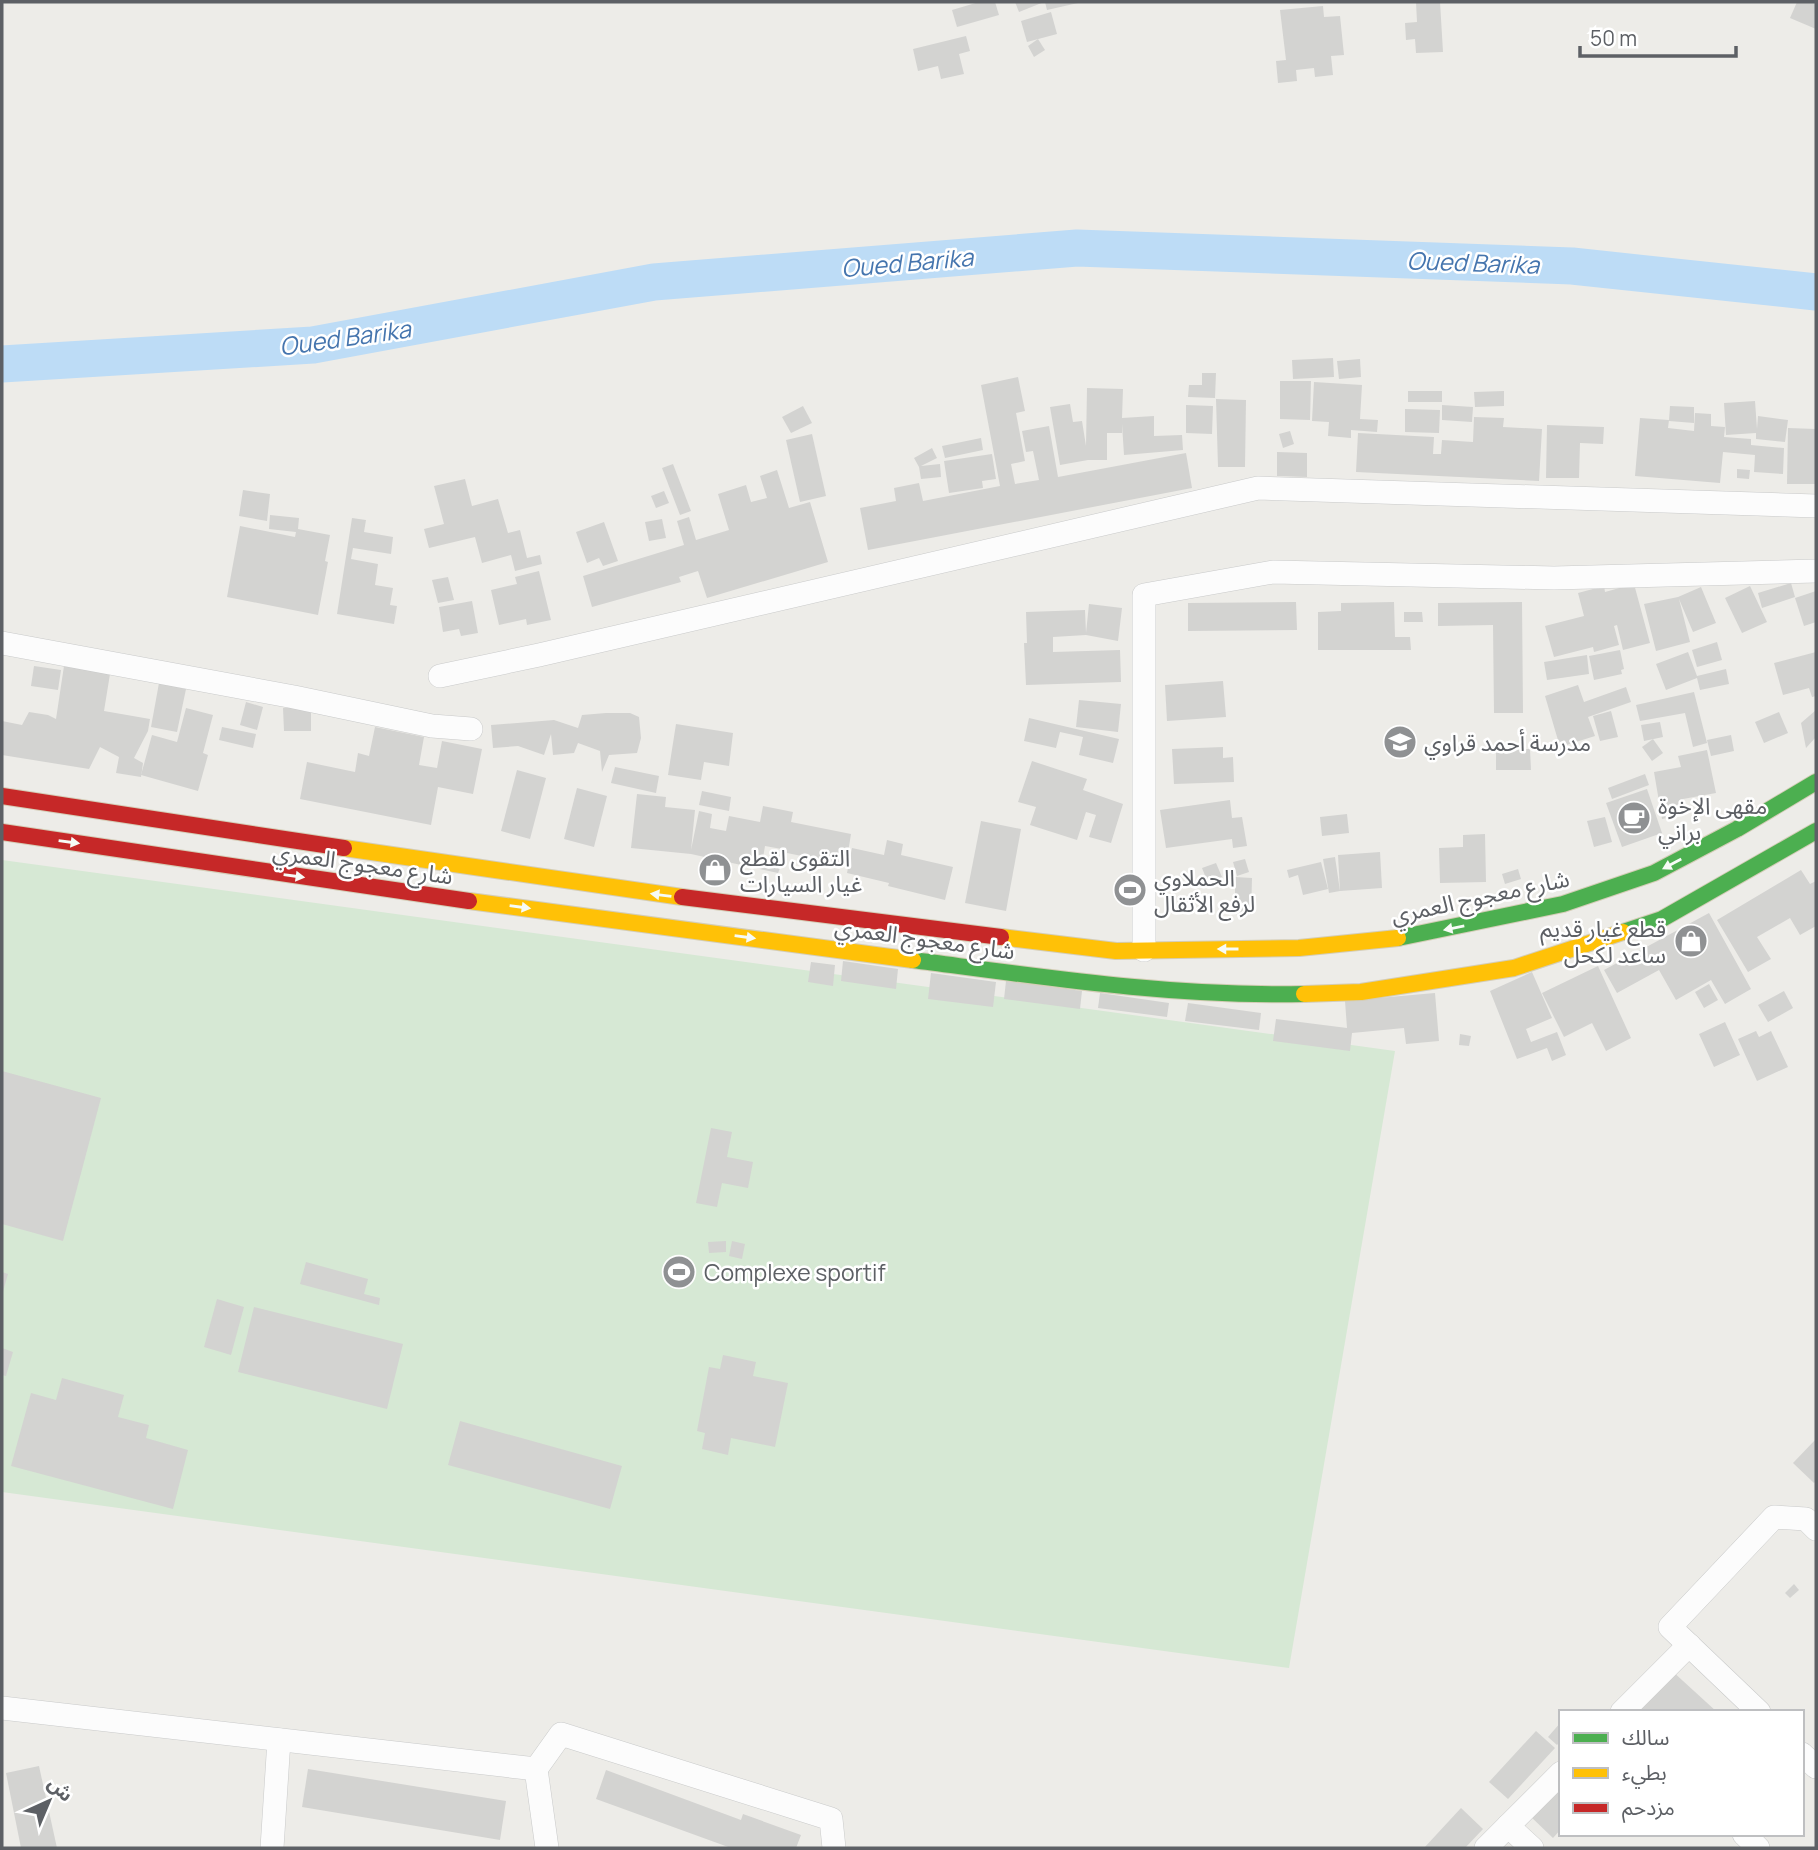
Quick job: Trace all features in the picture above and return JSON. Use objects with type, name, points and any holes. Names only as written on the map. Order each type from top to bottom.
[{"type":"main road","name":"شارع معجوج العمري","points":[[2,796],[618,889],[1102,949],[1144,950],[1299,948],[1399,938],[1563,904],[1654,873],[1737,829],[1816,782]]},
{"type":"main road","name":"شارع معجوج العمري","points":[[2,832],[373,888],[1111,986],[1252,995],[1362,992],[1514,968],[1662,919],[1816,831]]},
{"type":"street","points":[[440,676],[1258,488],[1816,506]]},
{"type":"street","points":[[1144,950],[1144,595],[1273,572],[1554,578],[1816,571]]},
{"type":"street","points":[[2,643],[294,697],[432,726],[471,729]]},
{"type":"street","points":[[1757,1710],[1670,1627],[1774,1517],[1806,1519],[1816,1530]]},
{"type":"street","points":[[1624,1710],[1689,1644]]},
{"type":"street","points":[[2,1708],[536,1769]]},
{"type":"street","points":[[547,1848],[536,1769],[561,1734],[831,1819],[834,1848]]},
{"type":"street","points":[[272,1848],[279,1740]]},
{"type":"street","points":[[1486,1848],[1559,1775]]},
{"type":"street","points":[[1508,1826],[1532,1848]]},
{"type":"green space","name":"Complexe sportif","points":[[2,860],[1395,1051],[1289,1668],[2,1492]]},
{"type":"building","points":[[979,2],[995,2],[999,15],[957,27],[952,10]]},
{"type":"building","points":[[1015,2],[1044,2],[1019,12]]},
{"type":"building","points":[[1045,2],[1078,2],[1078,3],[1047,10]]},
{"type":"building","points":[[1416,2],[1440,2],[1443,52],[1416,53],[1415,39],[1406,40],[1405,23],[1417,22]]},
{"type":"building","points":[[1797,2],[1816,2],[1816,29],[1790,18]]},
{"type":"building","points":[[1323,6],[1324,17],[1340,16],[1344,55],[1331,56],[1333,75],[1315,77],[1314,68],[1296,70],[1297,81],[1278,83],[1276,61],[1286,60],[1280,10]]},
{"type":"building","points":[[1051,12],[1057,34],[1027,42],[1021,21]]},
{"type":"building","points":[[966,36],[970,51],[959,54],[964,74],[941,79],[938,66],[918,71],[913,49]]},
{"type":"building","points":[[1038,39],[1045,50],[1034,57],[1028,46]]},
{"type":"building","points":[[1333,358],[1334,377],[1293,379],[1292,360]]},
{"type":"building","points":[[1360,359],[1361,377],[1339,379],[1337,361]]},
{"type":"building","points":[[1202,373],[1216,373],[1215,398],[1188,397],[1189,385],[1202,385]]},
{"type":"building","points":[[1018,377],[1025,411],[1016,413],[1025,461],[1011,464],[1015,484],[1039,480],[1033,451],[1026,452],[1022,431],[1049,426],[1058,477],[1186,453],[1192,488],[868,550],[860,508],[896,501],[894,488],[919,483],[923,501],[1000,486],[981,385]]},
{"type":"building","points":[[1280,381],[1311,381],[1310,420],[1280,419]]},
{"type":"building","points":[[1314,382],[1362,385],[1360,419],[1378,420],[1377,432],[1351,430],[1351,438],[1328,436],[1329,422],[1312,421]]},
{"type":"building","points":[[1087,388],[1123,389],[1122,418],[1154,416],[1154,436],[1182,435],[1183,450],[1124,455],[1122,424],[1122,433],[1107,433],[1107,460],[1060,465],[1050,407],[1070,404],[1073,422],[1082,421],[1086,446]]},
{"type":"building","points":[[1408,391],[1442,391],[1442,402],[1408,402]]},
{"type":"building","points":[[1504,391],[1504,406],[1475,407],[1474,392]]},
{"type":"building","points":[[1216,399],[1246,400],[1245,467],[1218,467]]},
{"type":"building","points":[[1755,401],[1757,429],[1758,416],[1788,420],[1785,442],[1756,439],[1756,433],[1726,435],[1724,403]]},
{"type":"building","points":[[1186,405],[1213,406],[1212,434],[1186,433]]},
{"type":"building","points":[[1442,405],[1473,407],[1472,422],[1442,420]]},
{"type":"building","points":[[803,406],[812,423],[791,433],[782,417]]},
{"type":"building","points":[[1670,406],[1694,407],[1694,423],[1669,421]]},
{"type":"building","points":[[1405,409],[1440,410],[1439,433],[1405,432]]},
{"type":"building","points":[[1695,413],[1711,414],[1711,426],[1725,427],[1724,437],[1751,439],[1751,445],[1784,448],[1783,474],[1754,472],[1755,455],[1723,452],[1720,483],[1635,476],[1640,418],[1669,420],[1668,428],[1694,431]]},
{"type":"building","points":[[1474,417],[1504,418],[1503,427],[1542,429],[1539,481],[1356,472],[1358,433],[1434,437],[1433,454],[1441,454],[1442,440],[1473,442]]},
{"type":"building","points":[[1547,425],[1604,427],[1603,444],[1580,443],[1579,478],[1546,478]]},
{"type":"building","points":[[1788,428],[1816,429],[1816,484],[1787,484]]},
{"type":"building","points":[[1290,431],[1294,444],[1283,448],[1279,434]]},
{"type":"building","points":[[812,434],[826,496],[800,502],[786,440]]},
{"type":"building","points":[[981,438],[983,450],[945,458],[942,446]]},
{"type":"building","points":[[932,448],[937,458],[921,466],[940,464],[941,477],[921,479],[914,458]]},
{"type":"building","points":[[1277,452],[1307,453],[1307,477],[1277,476]]},
{"type":"building","points":[[992,454],[996,479],[982,481],[983,488],[949,493],[944,461]]},
{"type":"building","points":[[673,464],[691,511],[680,515],[662,468]]},
{"type":"building","points":[[1737,469],[1750,470],[1749,479],[1737,478]]},
{"type":"building","points":[[777,470],[789,508],[810,502],[828,562],[707,598],[698,571],[679,577],[681,582],[592,607],[583,576],[684,545],[677,521],[689,517],[696,540],[729,530],[718,494],[746,485],[751,502],[767,498],[760,476]]},
{"type":"building","points":[[465,479],[472,506],[498,499],[508,533],[520,530],[527,558],[540,555],[542,564],[515,571],[511,555],[482,563],[475,537],[429,548],[424,529],[444,524],[434,486]]},
{"type":"building","points":[[243,490],[270,494],[267,521],[239,516]]},
{"type":"building","points":[[664,491],[669,503],[656,508],[651,496]]},
{"type":"building","points":[[270,515],[299,518],[298,529],[330,535],[318,615],[227,597],[240,526],[295,537],[296,532],[269,529]]},
{"type":"building","points":[[352,518],[366,520],[364,532],[393,537],[391,554],[353,548],[351,559],[378,564],[375,585],[393,588],[390,605],[397,606],[394,624],[337,614]]},
{"type":"building","points":[[662,519],[666,538],[649,541],[645,522]]},
{"type":"building","points":[[604,522],[618,561],[603,566],[599,558],[587,563],[576,532]]},
{"type":"building","points":[[539,571],[551,620],[527,625],[526,619],[499,625],[491,590],[517,584],[515,577]]},
{"type":"building","points":[[448,577],[454,600],[438,603],[432,580]]},
{"type":"building","points":[[1791,583],[1795,597],[1762,608],[1758,593]]},
{"type":"building","points":[[1634,584],[1650,643],[1623,650],[1617,625],[1614,626],[1619,645],[1594,652],[1593,647],[1554,657],[1545,626],[1584,616],[1578,593],[1604,586],[1605,592]]},
{"type":"building","points":[[1750,586],[1767,622],[1742,633],[1725,598]]},
{"type":"building","points":[[1701,587],[1716,623],[1693,632],[1679,599],[1690,642],[1656,651],[1644,604],[1678,597]]},
{"type":"building","points":[[1816,591],[1816,622],[1804,626],[1795,598]]},
{"type":"building","points":[[472,601],[478,633],[461,636],[459,629],[443,632],[439,607]]},
{"type":"building","points":[[1296,602],[1297,630],[1188,631],[1188,603]]},
{"type":"building","points":[[1394,602],[1395,637],[1410,637],[1411,650],[1318,650],[1318,612],[1341,611],[1341,603]]},
{"type":"building","points":[[1522,602],[1523,713],[1494,713],[1493,625],[1438,626],[1438,603]]},
{"type":"building","points":[[1089,604],[1122,608],[1118,641],[1086,635],[1053,637],[1053,652],[1120,650],[1121,682],[1026,685],[1026,612],[1085,610],[1086,633]]},
{"type":"building","points":[[1404,612],[1422,612],[1423,622],[1404,622]]},
{"type":"building","points":[[1717,642],[1722,660],[1697,667],[1692,650]]},
{"type":"building","points":[[1620,650],[1624,669],[1621,670],[1622,674],[1594,680],[1589,656]]},
{"type":"building","points":[[1688,652],[1697,676],[1726,669],[1729,684],[1700,690],[1697,678],[1666,690],[1656,664]]},
{"type":"building","points":[[1816,652],[1816,696],[1812,697],[1809,688],[1783,695],[1774,663]]},
{"type":"building","points":[[1587,655],[1589,674],[1547,680],[1544,662]]},
{"type":"building","points":[[34,666],[61,670],[58,690],[31,686]]},
{"type":"building","points":[[64,666],[110,674],[104,711],[150,719],[148,731],[134,758],[143,763],[141,777],[116,773],[119,757],[100,747],[89,769],[2,755],[2,721],[22,725],[29,712],[56,719]]},
{"type":"building","points":[[1223,681],[1226,717],[1167,721],[1165,685]]},
{"type":"building","points":[[159,683],[186,689],[177,732],[151,727]]},
{"type":"building","points":[[1578,685],[1584,702],[1626,687],[1631,702],[1588,717],[1595,736],[1560,747],[1545,696]]},
{"type":"building","points":[[1694,692],[1707,743],[1693,747],[1685,713],[1640,721],[1636,705]]},
{"type":"building","points":[[1079,700],[1121,704],[1118,732],[1076,727]]},
{"type":"building","points":[[246,702],[263,707],[257,730],[240,725]]},
{"type":"building","points":[[186,708],[213,715],[203,753],[208,755],[198,791],[141,775],[152,735],[177,742]]},
{"type":"building","points":[[283,708],[311,708],[311,731],[284,731]]},
{"type":"building","points":[[1816,710],[1816,737],[1806,748],[1801,723]]},
{"type":"building","points":[[1611,711],[1618,737],[1600,741],[1593,716]]},
{"type":"building","points":[[1779,712],[1788,733],[1764,743],[1755,722]]},
{"type":"building","points":[[630,713],[639,717],[641,738],[637,753],[609,755],[602,772],[600,751],[578,743],[574,753],[553,755],[551,734],[544,755],[518,746],[493,748],[491,725],[554,720],[578,728],[582,715]]},
{"type":"building","points":[[1029,718],[1119,739],[1113,763],[1079,755],[1083,737],[1060,732],[1056,748],[1024,741]]},
{"type":"building","points":[[1660,722],[1663,737],[1644,741],[1641,725]]},
{"type":"building","points":[[676,724],[733,733],[729,766],[704,762],[701,780],[668,775]]},
{"type":"building","points":[[222,727],[256,734],[253,748],[219,740]]},
{"type":"building","points":[[375,727],[424,737],[419,765],[437,768],[442,741],[482,749],[473,794],[438,787],[431,825],[300,799],[307,762],[355,772],[358,753],[369,756]]},
{"type":"building","points":[[1731,735],[1734,751],[1711,756],[1707,740]]},
{"type":"building","points":[[1653,739],[1663,753],[1652,761],[1642,747]]},
{"type":"building","points":[[1223,747],[1223,758],[1233,757],[1234,782],[1174,784],[1172,749]]},
{"type":"building","points":[[1496,749],[1530,749],[1531,770],[1496,770]]},
{"type":"building","points":[[1707,750],[1716,793],[1683,799],[1687,814],[1662,819],[1654,772],[1681,767],[1678,756]]},
{"type":"building","points":[[1032,761],[1087,779],[1083,790],[1123,804],[1111,843],[1089,837],[1096,815],[1086,812],[1077,840],[1030,825],[1036,807],[1018,802]]},
{"type":"building","points":[[615,767],[659,776],[656,793],[611,783]]},
{"type":"building","points":[[517,770],[546,778],[530,839],[501,831]]},
{"type":"building","points":[[1645,774],[1649,785],[1612,799],[1608,788]]},
{"type":"building","points":[[577,788],[607,796],[594,847],[564,839]]},
{"type":"building","name":"مقهى الإخوة براني","points":[[1647,789],[1662,833],[1622,847],[1606,803]]},
{"type":"building","points":[[702,791],[731,797],[729,811],[699,805]]},
{"type":"building","points":[[637,794],[666,797],[665,807],[695,810],[691,850],[699,811],[712,814],[710,828],[726,831],[729,816],[760,822],[763,806],[793,812],[791,822],[851,834],[846,865],[765,846],[762,864],[780,868],[778,873],[691,854],[631,848]]},
{"type":"building","points":[[1230,800],[1232,818],[1242,817],[1247,846],[1233,848],[1232,839],[1166,848],[1160,810]]},
{"type":"building","points":[[1347,814],[1349,833],[1322,836],[1320,817]]},
{"type":"building","points":[[1605,817],[1612,842],[1594,847],[1587,821]]},
{"type":"building","points":[[981,821],[1021,829],[1006,911],[965,903]]},
{"type":"building","points":[[1485,834],[1486,882],[1440,883],[1439,848],[1463,847],[1463,835]]},
{"type":"building","points":[[887,840],[903,844],[901,855],[953,867],[945,900],[847,873],[852,848],[884,855]]},
{"type":"building","points":[[1380,852],[1382,888],[1340,891],[1338,855]]},
{"type":"building","points":[[1335,857],[1340,891],[1329,893],[1323,859]]},
{"type":"building","points":[[1245,859],[1249,872],[1237,876],[1233,862]]},
{"type":"building","points":[[1321,862],[1328,889],[1303,895],[1298,875],[1289,878],[1287,870]]},
{"type":"building","points":[[1216,863],[1222,877],[1208,883],[1202,868]]},
{"type":"building","points":[[1518,869],[1521,879],[1505,884],[1502,874]]},
{"type":"building","points":[[1801,870],[1810,884],[1816,881],[1816,926],[1800,935],[1790,918],[1757,937],[1771,959],[1748,972],[1717,920]]},
{"type":"building","points":[[1235,877],[1252,878],[1251,915],[1235,914]]},
{"type":"building","name":"قطع غيار قديم ساعد لكحل","points":[[1709,913],[1751,989],[1725,1004],[1711,980],[1676,1000],[1659,970],[1617,993],[1604,970]]},
{"type":"building","points":[[843,961],[898,969],[896,989],[841,981]]},
{"type":"building","points":[[811,962],[835,965],[833,986],[808,982]]},
{"type":"building","points":[[1598,966],[1631,1038],[1606,1051],[1592,1023],[1564,1037],[1542,993]]},
{"type":"building","points":[[1532,972],[1552,1018],[1526,1029],[1531,1042],[1557,1032],[1566,1055],[1552,1061],[1547,1048],[1517,1059],[1490,991]]},
{"type":"building","points":[[931,973],[996,982],[993,1007],[928,999]]},
{"type":"building","points":[[1006,981],[1082,991],[1080,1009],[1004,999]]},
{"type":"building","points":[[1709,984],[1718,1000],[1704,1008],[1695,992]]},
{"type":"building","points":[[1784,991],[1793,1008],[1768,1022],[1758,1005]]},
{"type":"building","points":[[1100,993],[1169,1003],[1167,1017],[1098,1008]]},
{"type":"building","points":[[1435,993],[1439,1041],[1406,1044],[1404,1028],[1352,1033],[1350,1051],[1273,1041],[1276,1019],[1347,1028],[1345,1001]]},
{"type":"building","points":[[1188,1003],[1261,1013],[1259,1030],[1185,1021]]},
{"type":"building","points":[[1725,1022],[1740,1055],[1714,1067],[1699,1034]]},
{"type":"building","points":[[1756,1031],[1759,1037],[1771,1031],[1788,1067],[1757,1081],[1738,1039]]},
{"type":"building","points":[[1460,1034],[1471,1036],[1469,1046],[1459,1045]]},
{"type":"building","points":[[2,1071],[101,1098],[63,1241],[2,1224]]},
{"type":"building","points":[[711,1128],[732,1132],[727,1157],[753,1162],[748,1188],[722,1183],[717,1207],[696,1203]]},
{"type":"building","points":[[726,1241],[726,1252],[709,1253],[708,1242]]},
{"type":"building","points":[[732,1241],[745,1244],[742,1259],[729,1256]]},
{"type":"building","points":[[306,1262],[368,1279],[364,1294],[380,1298],[379,1305],[300,1284]]},
{"type":"building","points":[[2,1272],[8,1274],[2,1295]]},
{"type":"building","points":[[217,1299],[244,1307],[231,1355],[204,1347]]},
{"type":"building","points":[[254,1307],[403,1344],[387,1409],[238,1372]]},
{"type":"building","points":[[2,1348],[13,1352],[6,1376],[2,1375]]},
{"type":"building","points":[[723,1355],[756,1362],[753,1376],[788,1383],[775,1447],[731,1438],[728,1455],[702,1449],[705,1433],[697,1431],[709,1367],[720,1369]]},
{"type":"building","points":[[62,1378],[124,1395],[118,1417],[149,1425],[146,1438],[188,1450],[173,1509],[11,1466],[31,1393],[56,1400]]},
{"type":"building","points":[[460,1421],[622,1466],[610,1509],[448,1465]]},
{"type":"building","points":[[1816,1439],[1816,1481],[1814,1483],[1793,1463]]},
{"type":"building","points":[[1794,1584],[1799,1590],[1790,1598],[1785,1593]]},
{"type":"building","points":[[1671,1670],[1715,1710],[1635,1710]]},
{"type":"building","points":[[1559,1724],[1559,1743],[1557,1745],[1548,1737]]},
{"type":"building","points":[[1536,1731],[1555,1748],[1508,1799],[1489,1782]]},
{"type":"building","points":[[39,1766],[57,1848],[21,1848],[6,1773]]},
{"type":"building","points":[[308,1769],[506,1801],[500,1840],[302,1807]]},
{"type":"building","points":[[606,1770],[741,1820],[743,1814],[801,1835],[796,1848],[731,1848],[596,1799]]},
{"type":"building","points":[[1559,1786],[1559,1831],[1553,1838],[1528,1814]]},
{"type":"building","points":[[1461,1808],[1483,1829],[1465,1848],[1424,1848]]},
{"type":"waterway","name":"Oued Barika","points":[[2,364],[313,345],[654,282],[1077,248],[1572,266],[1816,292]]},
{"type":"traffic: fast","points":[[1398,938],[1563,904],[1654,873],[1737,829],[1816,782]]},
{"type":"traffic: fast","points":[[1623,932],[1662,919],[1816,831]]},
{"type":"traffic: fast","points":[[913,960],[1157,989],[1304,994]]},
{"type":"traffic: slow","points":[[344,848],[682,897]]},
{"type":"traffic: slow","points":[[469,901],[913,960]]},
{"type":"traffic: slow","points":[[1304,994],[1361,992],[1514,968],[1623,932]]},
{"type":"traffic: slow","points":[[1001,937],[1116,951],[1299,948],[1398,938]]},
{"type":"traffic: jam","points":[[2,796],[344,848]]},
{"type":"traffic: jam","points":[[2,832],[469,901]]},
{"type":"traffic: jam","points":[[682,897],[1001,937]]},
{"type":"place","name":"مدرسة أحمد قراوي","points":[[1400,742]]},
{"type":"place","name":"مقهى الإخوة براني","points":[[1634,818]]},
{"type":"place","name":"التقوى لقطع غيار السيارات","points":[[715,870]]},
{"type":"place","name":"الحملاوي لرفع الأثقال","points":[[1130,890]]},
{"type":"place","name":"قطع غيار قديم ساعد لكحل","points":[[1691,941]]},
{"type":"place","name":"Complexe sportif","points":[[679,1272]]}]
